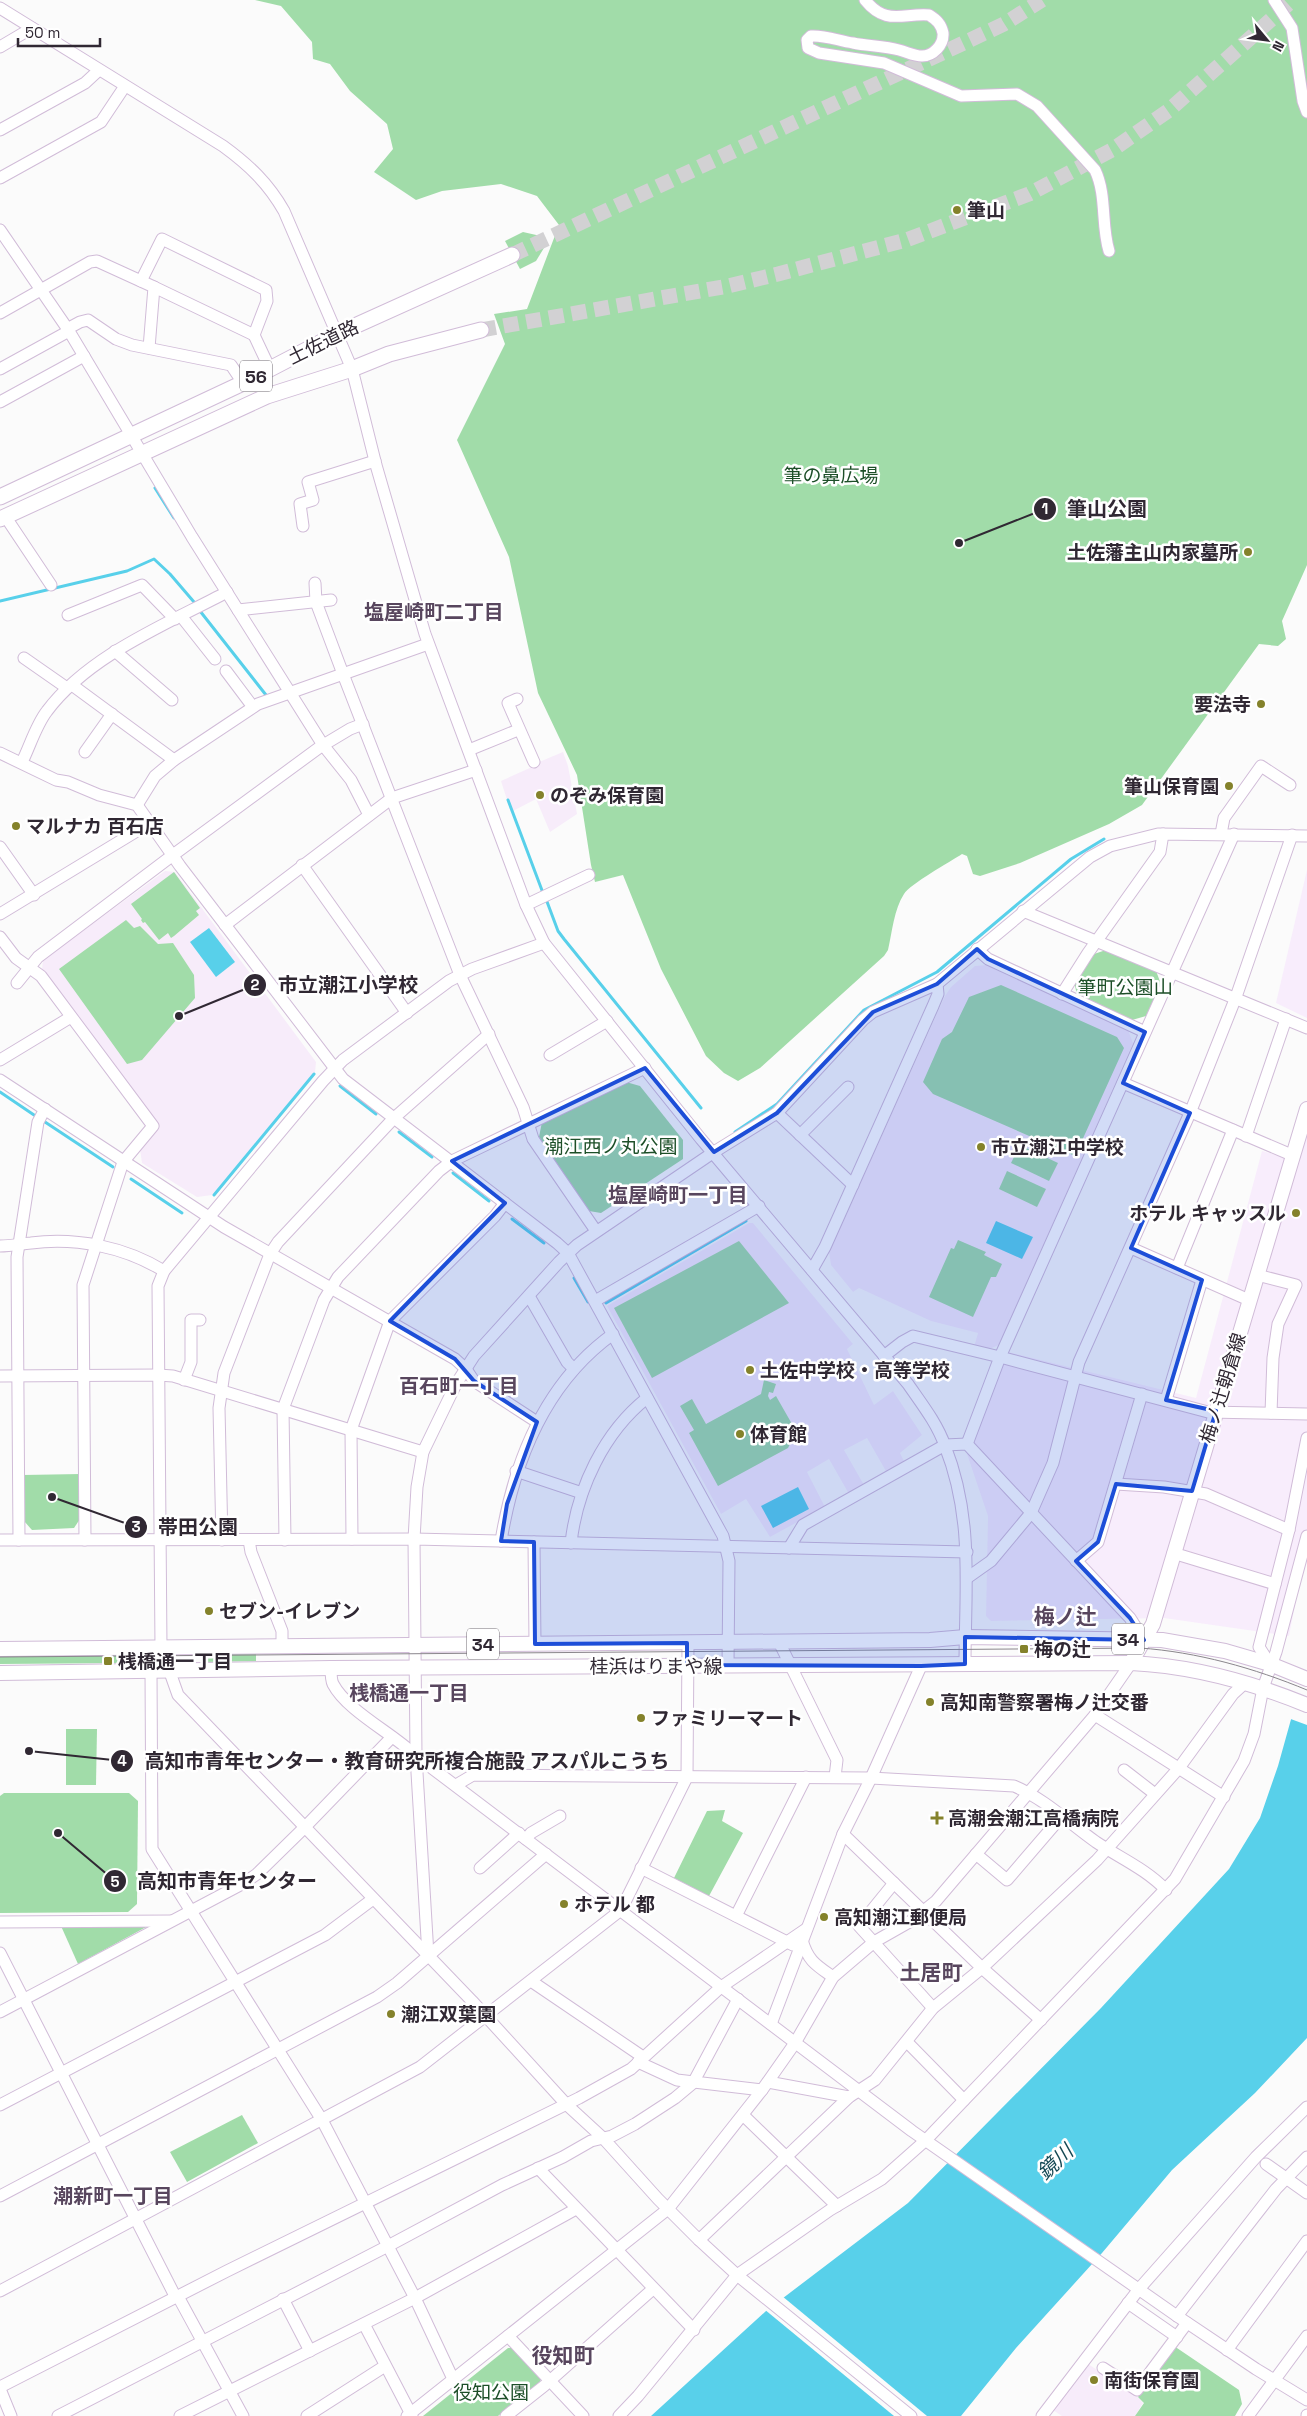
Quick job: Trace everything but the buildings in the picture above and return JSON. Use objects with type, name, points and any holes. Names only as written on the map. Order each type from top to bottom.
[{"type":"highway","name":"土佐道路","points":[[0,497],[243,383],[337,334],[512,255]]},
{"type":"highway","name":"土佐道路","points":[[3,518],[267,396],[352,369],[389,354],[481,330]]},
{"type":"main road","name":"梅ノ辻朝倉線","points":[[1131,1664],[1152,1624],[1249,1300],[1294,1156],[1303,1140],[1307,1109]]},
{"type":"main road","name":"桂浜はりまや線","points":[[0,1649],[728,1643],[930,1640],[965,1637],[1162,1640],[1208,1647],[1270,1664],[1307,1679]]},
{"type":"main road","name":"桂浜はりまや線","points":[[0,1673],[688,1665],[921,1666],[965,1664],[1131,1664],[1181,1669],[1245,1683],[1278,1693],[1307,1705]]},
{"type":"street","points":[[865,0],[873,9],[889,17],[930,15],[940,24],[942,29],[943,37],[938,48],[929,55],[921,56],[898,49],[850,43],[819,36],[811,36],[807,40],[808,48],[819,54],[884,64],[961,96],[1017,94],[1033,103],[1095,170],[1100,182],[1105,238],[1109,251]]},
{"type":"street","points":[[1274,0],[1292,28],[1303,101],[1307,112]]},
{"type":"street","points":[[0,8],[223,146],[257,172],[271,189],[284,211],[352,369],[375,460],[428,644],[526,905],[544,943],[758,1206],[918,1398],[945,1445],[960,1492],[967,1552],[965,1664]]},
{"type":"street","points":[[0,46],[32,28]]},
{"type":"street","points":[[0,130],[85,83],[99,70]]},
{"type":"street","points":[[0,178],[101,122],[125,86]]},
{"type":"street","points":[[0,230],[39,291],[68,330],[238,610],[323,745],[350,780],[369,815]]},
{"type":"street","points":[[141,281],[162,239],[266,290],[268,301],[254,335]]},
{"type":"street","points":[[0,313],[90,262],[98,260],[254,335],[270,369]]},
{"type":"street","points":[[149,348],[154,287]]},
{"type":"street","points":[[0,369],[80,322],[88,320],[116,340],[231,365],[243,383]]},
{"type":"street","points":[[0,402],[84,356]]},
{"type":"street","points":[[303,526],[300,504],[313,500],[308,482],[375,460]]},
{"type":"street","points":[[3,518],[51,585]]},
{"type":"street","points":[[315,583],[316,602],[460,975],[523,1107],[533,1139],[596,1231]]},
{"type":"street","points":[[68,616],[142,585],[178,618],[215,659]]},
{"type":"street","points":[[22,762],[46,712],[69,687],[116,651],[227,592]]},
{"type":"street","points":[[238,610],[331,600]]},
{"type":"street","points":[[137,805],[155,776],[174,760],[253,707],[289,692],[428,644]]},
{"type":"street","points":[[116,651],[172,700]]},
{"type":"street","points":[[24,658],[112,714],[174,760]]},
{"type":"street","points":[[226,671],[253,707]]},
{"type":"street","points":[[517,699],[508,703],[518,730],[523,734],[534,762]]},
{"type":"street","points":[[85,752],[112,714]]},
{"type":"street","points":[[17,983],[38,957],[173,855],[323,745],[350,729],[363,724]]},
{"type":"street","points":[[469,750],[518,730]]},
{"type":"street","points":[[0,753],[56,780],[68,782],[99,795],[137,805],[225,925],[343,1079],[452,1161],[568,1254],[723,1536],[729,1561],[728,1665]]},
{"type":"street","points":[[1221,834],[1224,818],[1261,766],[1290,785]]},
{"type":"street","points":[[225,925],[392,798],[476,770]]},
{"type":"street","points":[[0,914],[150,823]]},
{"type":"street","points":[[1062,994],[1160,852],[1163,834]]},
{"type":"street","points":[[428,1955],[416,1756],[414,1539],[417,1487],[423,1452],[456,1384],[466,1368],[568,1254],[596,1231],[714,1152],[777,1113],[863,1020],[873,1012],[936,984],[1071,870],[1096,853],[1129,839],[1163,834],[1307,836]]},
{"type":"street","points":[[967,1444],[1000,1357],[1234,834]]},
{"type":"street","points":[[967,1578],[991,1561],[1031,1512],[1053,1463],[1079,1362],[1190,1113],[1236,997],[1292,835]]},
{"type":"street","points":[[0,847],[34,895]]},
{"type":"street","points":[[302,865],[407,1013]]},
{"type":"street","points":[[526,905],[589,875]]},
{"type":"street","points":[[1023,911],[1236,997],[1307,1028]]},
{"type":"street","points":[[0,937],[16,958],[41,976],[152,1126],[123,1162],[84,1285],[85,1540]]},
{"type":"street","points":[[544,943],[460,975],[334,1068],[164,1271],[158,1286],[161,1647],[167,1670],[178,1695],[487,2016],[566,2104],[603,2138],[668,2209],[737,2275],[910,2416]]},
{"type":"street","points":[[977,949],[988,959],[1145,1032]]},
{"type":"street","points":[[812,1270],[825,1247],[934,1006],[938,994],[936,984]]},
{"type":"street","points":[[0,1060],[71,1017]]},
{"type":"street","points":[[1246,1136],[1286,1019]]},
{"type":"street","points":[[550,1055],[607,1021]]},
{"type":"street","points":[[222,1540],[220,1391],[224,1373],[270,1254],[278,1242],[394,1118],[489,1034]]},
{"type":"street","points":[[285,1540],[283,1409],[330,1288],[432,1178],[452,1161],[645,1068]]},
{"type":"street","points":[[0,1080],[209,1218],[455,1359],[466,1368],[474,1380],[537,1422]]},
{"type":"street","points":[[1123,1083],[1294,1156]]},
{"type":"street","points":[[800,1135],[848,1087]]},
{"type":"street","points":[[19,1540],[17,1257],[38,1122],[45,1110]]},
{"type":"street","points":[[777,1113],[853,1185]]},
{"type":"street","points":[[1176,1268],[1233,1130]]},
{"type":"street","points":[[352,1539],[351,1430],[390,1321],[495,1216],[505,1203]]},
{"type":"street","points":[[595,1301],[758,1206]]},
{"type":"street","points":[[0,1246],[31,1243],[83,1242],[150,1262],[164,1271]]},
{"type":"street","points":[[1131,1248],[1249,1300]]},
{"type":"street","points":[[1257,1275],[1296,1286],[1278,1324],[1273,1358],[1271,1414]]},
{"type":"street","points":[[1166,1400],[1202,1280]]},
{"type":"street","points":[[529,1296],[567,1362],[574,1369]]},
{"type":"street","points":[[184,1380],[191,1362],[191,1320],[200,1320]]},
{"type":"street","points":[[501,1541],[507,1504],[516,1471],[537,1422],[551,1398],[574,1369],[595,1346],[613,1334]]},
{"type":"street","points":[[884,1356],[913,1336],[1075,1376],[1208,1412],[1307,1414]]},
{"type":"street","points":[[0,1376],[158,1375],[184,1380],[423,1452]]},
{"type":"street","points":[[1076,1562],[1098,1542],[1142,1394]]},
{"type":"street","points":[[571,1543],[573,1522],[582,1493],[602,1452],[617,1428],[632,1410],[647,1398]]},
{"type":"street","points":[[1270,1664],[1259,1647],[1289,1530],[1307,1438]]},
{"type":"street","points":[[789,1548],[803,1525],[945,1445],[967,1444],[1130,1618],[1144,1640]]},
{"type":"street","points":[[516,1471],[582,1493]]},
{"type":"street","points":[[1116,1484],[1206,1494],[1289,1530]]},
{"type":"street","points":[[619,2416],[694,2330],[737,2275],[837,2206],[882,2179],[926,2140],[1175,1879],[1244,1761],[1254,1734],[1262,1688],[1276,1652],[1307,1536]]},
{"type":"street","points":[[0,1540],[414,1539],[967,1552]]},
{"type":"street","points":[[249,1540],[250,1552],[282,1631],[282,1646]]},
{"type":"street","points":[[534,1542],[535,1644]]},
{"type":"street","points":[[1173,1553],[1275,1584]]},
{"type":"street","points":[[779,1642],[837,1760],[835,1777]]},
{"type":"street","points":[[0,2291],[420,2067],[621,1910],[687,1777],[688,1643]]},
{"type":"street","points":[[161,1647],[151,1671],[152,1849],[322,2120],[415,2298],[453,2379]]},
{"type":"street","points":[[364,2324],[409,2415],[668,2209],[765,2086],[795,2043],[833,1977],[874,1942],[925,1912],[1030,1793],[1095,1715],[1131,1664]]},
{"type":"street","points":[[771,2024],[843,1834],[872,1778],[921,1666]]},
{"type":"street","points":[[331,1668],[332,1683],[347,1701],[392,1737],[404,1744],[416,1756],[795,2043],[926,2140],[1106,2267],[1227,2350],[1307,2400]]},
{"type":"street","points":[[699,2240],[849,2097],[875,2080],[933,2008],[982,1968],[1108,1849],[1179,1768],[1233,1694],[1245,1683]]},
{"type":"street","points":[[1095,1715],[1224,1797]]},
{"type":"street","points":[[0,2012],[191,1912],[257,1874],[392,1737]]},
{"type":"street","points":[[1124,1770],[1156,1794]]},
{"type":"street","points":[[456,1785],[473,1775],[835,1777],[1014,1786],[1030,1793],[1108,1849],[1149,1875],[1166,1890]]},
{"type":"street","points":[[736,1916],[806,1777]]},
{"type":"street","points":[[480,1868],[523,1836],[560,1816]]},
{"type":"street","points":[[976,1854],[1007,1880],[1062,1816]]},
{"type":"street","points":[[843,1834],[982,1968],[1041,2020]]},
{"type":"street","points":[[0,2196],[376,1997],[397,1983],[546,1854]]},
{"type":"street","points":[[641,1868],[787,1942],[802,1939]]},
{"type":"street","points":[[894,1883],[859,1926],[933,2008]]},
{"type":"street","points":[[0,2105],[325,1935],[373,1899]]},
{"type":"street","points":[[0,1922],[172,1921]]},
{"type":"street","points":[[12,2416],[0,2388],[177,2297],[566,2104],[632,2069],[640,2059],[721,1987],[787,1942],[802,1939]]},
{"type":"street","points":[[802,1939],[806,1953],[812,1962],[833,1977]]},
{"type":"street","points":[[0,1953],[97,2145],[177,2297],[243,2416]]},
{"type":"street","points":[[795,1962],[812,1962]]},
{"type":"street","points":[[531,1980],[640,2059],[677,2080],[693,2083],[765,2086],[849,2097]]},
{"type":"street","points":[[58,2416],[502,2185],[563,2157],[590,2141],[603,2138],[635,2124],[675,2098],[693,2083],[738,1999]]},
{"type":"street","points":[[907,2042],[964,2100]]},
{"type":"street","points":[[1042,2416],[1139,2289],[1256,2156],[1307,2107]]},
{"type":"street","points":[[743,2115],[837,2206]]},
{"type":"street","points":[[1177,2316],[1286,2178],[1307,2157]]},
{"type":"street","points":[[1266,2164],[1307,2193]]},
{"type":"street","points":[[538,2168],[694,2330]]},
{"type":"street","points":[[180,2416],[415,2298],[576,2209]]},
{"type":"street","points":[[1227,2350],[1307,2241]]},
{"type":"street","points":[[506,2416],[550,2380],[653,2288]]},
{"type":"street","points":[[283,2299],[310,2351]]},
{"type":"street","points":[[1126,2306],[1177,2337]]},
{"type":"street","points":[[1103,2368],[1137,2390],[1187,2323]]},
{"type":"street","points":[[508,2336],[583,2416]]},
{"type":"street","points":[[1249,2416],[1307,2336]]},
{"type":"street","points":[[307,2416],[385,2366]]},
{"type":"highlighted area","points":[[977,949],[988,959],[1145,1032],[1123,1083],[1190,1113],[1131,1248],[1202,1280],[1166,1400],[1216,1411],[1192,1491],[1116,1484],[1098,1542],[1076,1561],[1130,1618],[1144,1640],[965,1637],[965,1664],[921,1666],[687,1665],[687,1643],[535,1644],[534,1542],[501,1541],[507,1504],[537,1422],[474,1381],[455,1359],[390,1321],[505,1203],[452,1161],[645,1068],[714,1152],[777,1113],[873,1012],[937,984]]},
{"type":"shaded area","name":"のぞみ保育園","points":[[563,752],[568,766],[577,814],[550,832],[536,799],[511,812],[501,781]]},
{"type":"shaded area","points":[[1307,870],[1307,1018],[1276,1003]]},
{"type":"shaded area","points":[[165,871],[175,872],[316,1062],[315,1072],[212,1195],[197,1197],[142,1163],[140,1149],[159,1127],[42,970],[43,960]]},
{"type":"shaded area","name":"市立潮江中学校","points":[[986,965],[1128,1030],[1133,1043],[999,1345],[987,1350],[974,1347],[978,1333],[931,1321],[859,1288],[853,1292],[831,1265],[829,1252],[945,996],[951,987],[975,966]]},
{"type":"shaded area","points":[[1307,1134],[1307,1543],[1289,1636],[1164,1618],[991,1621],[986,1616],[988,1516],[967,1454],[1008,1352],[1196,1398],[1262,1151],[1298,1161]]},
{"type":"shaded area","name":"土佐中学校・高等学校","points":[[749,1223],[753,1223],[853,1344],[847,1349],[874,1405],[893,1391],[922,1435],[900,1453],[905,1463],[887,1473],[867,1438],[844,1450],[864,1485],[849,1494],[829,1459],[807,1472],[825,1507],[770,1537],[746,1499],[721,1514],[607,1306]]},
{"type":"shaded area","name":"南街保育園","points":[[1088,2364],[1137,2396],[1143,2403],[1135,2416],[1062,2416],[1053,2410]]},
{"type":"green space","name":"筆の鼻広場","points":[[255,0],[1307,0],[1307,565],[1282,621],[1286,639],[1278,646],[1259,644],[1142,805],[1109,824],[1020,863],[980,876],[973,874],[967,856],[962,854],[931,873],[904,894],[896,914],[888,950],[884,956],[760,1068],[738,1081],[724,1073],[706,1056],[661,969],[623,875],[595,882],[577,775],[538,693],[509,557],[457,440],[505,344],[494,314],[527,309],[559,225],[537,196],[501,184],[442,191],[416,200],[374,172],[393,149],[387,124],[350,91],[330,64],[313,59],[312,42],[281,6]]},
{"type":"green space","points":[[523,232],[545,237],[547,243],[536,261],[520,269],[505,241]]},
{"type":"green space","points":[[174,872],[200,908],[196,911],[199,915],[171,938],[168,933],[159,940],[145,922],[143,923],[131,904]]},
{"type":"green space","points":[[126,920],[134,928],[140,926],[158,944],[173,943],[194,975],[195,998],[142,1060],[127,1064],[59,969]]},
{"type":"green space","name":"筆町公園山","points":[[1106,950],[1156,971],[1161,984],[1146,1016],[1132,1020],[1077,995],[1074,981],[1094,954]]},
{"type":"green space","points":[[1001,985],[1117,1037],[1124,1048],[1075,1156],[933,1094],[923,1082],[942,1039],[952,1032],[969,997]]},
{"type":"green space","name":"潮江西ノ丸公園","points":[[626,1082],[640,1086],[683,1140],[683,1159],[601,1213],[589,1211],[539,1137],[542,1122]]},
{"type":"green space","points":[[1020,1145],[1058,1163],[1049,1181],[1011,1163]]},
{"type":"green space","points":[[1007,1171],[1046,1189],[1037,1207],[999,1189]]},
{"type":"green space","points":[[958,1240],[986,1252],[984,1255],[1002,1264],[996,1277],[991,1277],[973,1317],[929,1297],[951,1248],[954,1249]]},
{"type":"green space","points":[[739,1241],[789,1303],[652,1378],[614,1308]]},
{"type":"green space","name":"体育館","points":[[764,1380],[776,1384],[773,1393],[769,1392],[768,1396],[770,1400],[776,1396],[796,1431],[789,1435],[792,1440],[788,1448],[718,1486],[689,1433],[694,1430],[680,1406],[692,1399],[706,1424],[761,1394]]},
{"type":"green space","points":[[81,1474],[80,1519],[74,1528],[32,1530],[24,1521],[23,1475]]},
{"type":"green space","points":[[127,1653],[127,1663],[0,1664],[0,1654]]},
{"type":"green space","points":[[205,1653],[256,1653],[256,1661],[205,1662]]},
{"type":"green space","points":[[66,1729],[97,1729],[96,1785],[66,1785]]},
{"type":"green space","points":[[4,1793],[129,1793],[138,1801],[137,1904],[128,1912],[0,1913],[0,1796]]},
{"type":"green space","points":[[725,1810],[722,1821],[743,1833],[709,1896],[674,1878],[707,1811]]},
{"type":"green space","points":[[61,1926],[148,1926],[78,1964]]},
{"type":"green space","points":[[242,2115],[258,2143],[187,2182],[170,2152]]},
{"type":"green space","points":[[1174,2346],[1239,2390],[1242,2404],[1235,2416],[1135,2416],[1144,2403],[1138,2397]]},
{"type":"green space","name":"役知公園","points":[[508,2348],[513,2348],[541,2378],[540,2382],[498,2416],[423,2416]]},
{"type":"water","points":[[209,928],[235,962],[216,977],[190,942]]},
{"type":"water","points":[[996,1221],[1033,1237],[1022,1259],[986,1243]]},
{"type":"water","points":[[798,1487],[809,1509],[773,1528],[761,1506]]},
{"type":"water","name":"鏡川","points":[[1307,1662],[1307,2038],[1255,2093],[1172,2170],[1102,2253],[1016,2348],[961,2416],[651,2416],[766,2311],[908,2203],[1101,2008],[1229,1869],[1260,1818],[1278,1766]]},
{"type":"pier","points":[[1307,1661],[1307,1725],[1288,1718]]},
{"type":"pier","points":[[782,2296],[927,2416],[894,2416],[764,2309]]},
{"type":"waterway","points":[[155,488],[174,518]]},
{"type":"waterway","points":[[0,601],[127,571],[154,559],[194,602]]},
{"type":"waterway","points":[[200,611],[266,695]]},
{"type":"waterway","points":[[508,800],[543,893]]},
{"type":"waterway","points":[[735,1132],[777,1104],[864,1010],[937,972],[1071,859],[1104,839]]},
{"type":"waterway","points":[[546,899],[558,931],[701,1108]]},
{"type":"waterway","points":[[214,1195],[314,1074]]},
{"type":"waterway","points":[[340,1086],[376,1114]]},
{"type":"waterway","points":[[0,1092],[34,1115]]},
{"type":"waterway","points":[[45,1122],[113,1167]]},
{"type":"waterway","points":[[399,1132],[432,1157]]},
{"type":"waterway","points":[[453,1173],[489,1201]]},
{"type":"waterway","points":[[131,1179],[182,1213]]},
{"type":"waterway","points":[[512,1219],[544,1243]]},
{"type":"waterway","points":[[606,1303],[746,1221]]},
{"type":"waterway","points":[[574,1278],[588,1302]]},
{"type":"tunnel","points":[[512,255],[1004,24],[1042,0]]},
{"type":"tunnel","points":[[481,330],[728,286],[778,274],[906,240],[1029,194],[1112,150],[1168,111],[1293,0]]},
{"type":"tram line","points":[[0,1657],[1140,1648],[1183,1653],[1225,1662],[1307,1690]]},
{"type":"place","name":"筆山","points":[[957,210]]},
{"type":"place","name":"筆山公園","points":[[959,543]]},
{"type":"place","name":"土佐藩主山内家墓所","points":[[1248,552]]},
{"type":"place","name":"要法寺","points":[[1261,704]]},
{"type":"place","name":"筆山保育園","points":[[1229,786]]},
{"type":"place","name":"のぞみ保育園","points":[[540,795]]},
{"type":"place","name":"マルナカ 百石店","points":[[16,826]]},
{"type":"place","name":"市立潮江小学校","points":[[179,1016]]},
{"type":"place","name":"市立潮江中学校","points":[[981,1147]]},
{"type":"place","name":"ホテル キャッスル","points":[[1296,1213]]},
{"type":"place","name":"土佐中学校・高等学校","points":[[750,1370]]},
{"type":"place","name":"体育館","points":[[740,1434]]},
{"type":"place","name":"帯田公園","points":[[52,1497]]},
{"type":"place","name":"セブン-イレブン","points":[[209,1611]]},
{"type":"place","name":"梅の辻","points":[[1024,1649]]},
{"type":"place","name":"桟橋通一丁目","points":[[108,1661]]},
{"type":"place","name":"高知南警察署梅ノ辻交番","points":[[930,1702]]},
{"type":"place","name":"ファミリーマート","points":[[641,1718]]},
{"type":"place","name":"高知市青年センター・教育研究所複合施設 アスパルこうち","points":[[29,1751]]},
{"type":"place","name":"高潮会潮江高橋病院","points":[[937,1818]]},
{"type":"place","name":"高知市青年センター","points":[[58,1833]]},
{"type":"place","name":"ホテル 都","points":[[564,1904]]},
{"type":"place","name":"高知潮江郵便局","points":[[824,1917]]},
{"type":"place","name":"潮江双葉園","points":[[391,2014]]},
{"type":"place","name":"南街保育園","points":[[1094,2380]]},
{"type":"district","name":"塩屋崎町二丁目","points":[[434,612]]},
{"type":"district","name":"塩屋崎町一丁目","points":[[678,1195]]},
{"type":"district","name":"百石町一丁目","points":[[459,1386]]},
{"type":"district","name":"梅ノ辻","points":[[1065,1616]]},
{"type":"district","name":"桟橋通一丁目","points":[[409,1693]]},
{"type":"district","name":"土居町","points":[[931,1972]]},
{"type":"district","name":"潮新町一丁目","points":[[113,2196]]},
{"type":"district","name":"役知町","points":[[563,2355]]}]
